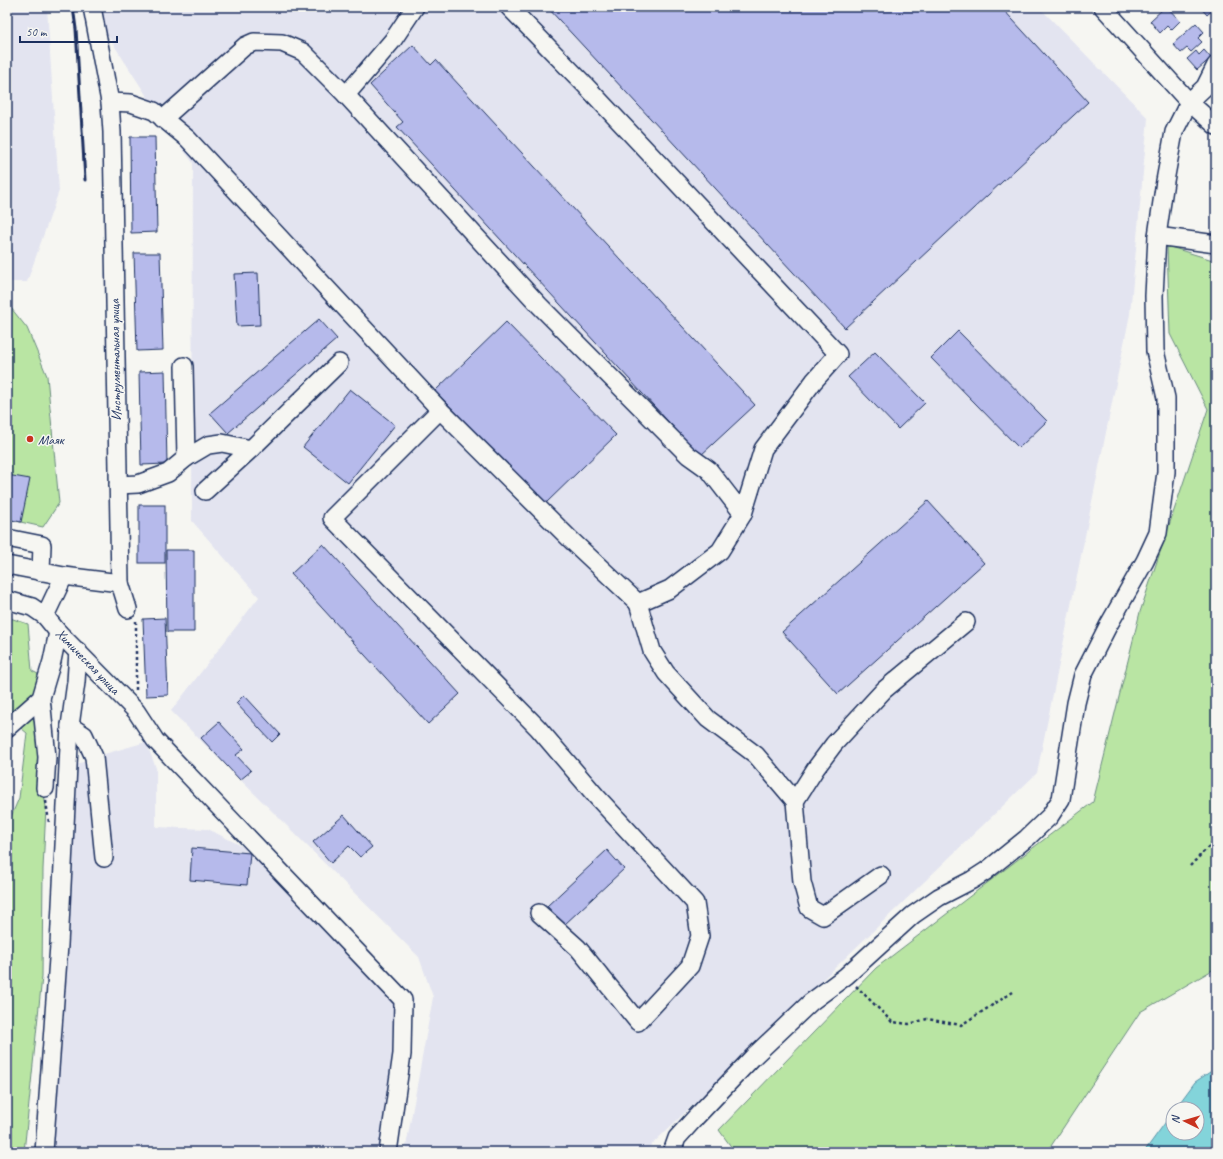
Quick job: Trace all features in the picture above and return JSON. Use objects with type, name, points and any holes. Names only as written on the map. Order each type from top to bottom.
[{"type":"street","name":"Инструментальная улица","points":[[92,7],[110,102],[112,132],[120,583],[128,609]]},
{"type":"street","points":[[346,95],[393,40],[414,7]]},
{"type":"street","points":[[509,7],[585,85],[838,354],[814,381],[763,449],[744,514],[720,551],[670,589],[638,603]]},
{"type":"street","points":[[1103,7],[1189,102],[1216,126]]},
{"type":"street","points":[[163,119],[245,46],[254,42],[282,43],[303,52],[346,95],[539,305],[688,455],[708,470],[744,514]]},
{"type":"street","points":[[672,1152],[678,1138],[696,1116],[754,1056],[811,1002],[846,976],[913,915],[939,897],[986,871],[1027,838],[1050,816],[1061,799],[1076,703],[1084,674],[1108,626],[1145,561],[1158,533],[1166,472],[1166,398],[1156,351],[1154,296],[1157,236],[1174,132],[1189,102],[1205,87],[1216,65]]},
{"type":"street","points":[[110,102],[131,103],[154,111],[188,139],[440,410],[571,540],[638,603],[652,651],[666,673],[708,719],[756,756],[795,801],[802,882],[809,908],[823,916],[881,875]]},
{"type":"street","points":[[1157,236],[1216,244]]},
{"type":"street","points":[[205,491],[251,449],[339,363]]},
{"type":"street","points":[[184,366],[186,458]]},
{"type":"street","points":[[440,410],[332,518],[538,728],[596,796],[695,903],[700,936],[690,966],[638,1022],[578,948],[539,913]]},
{"type":"street","points":[[118,485],[138,484],[168,473],[186,458],[208,445],[222,443],[251,449]]},
{"type":"street","points":[[7,538],[42,545],[41,572]]},
{"type":"street","points":[[7,565],[64,576],[120,583]]},
{"type":"street","points":[[45,616],[64,576]]},
{"type":"street","name":"Химическая улица","points":[[7,600],[32,606],[45,616],[58,632],[136,711],[155,740],[403,1000],[402,1054],[388,1152]]},
{"type":"street","points":[[795,801],[816,768],[834,744],[884,690],[966,622]]},
{"type":"street","points":[[45,788],[46,757],[41,698],[52,661],[58,632]]},
{"type":"street","points":[[44,1152],[59,945],[70,726],[76,682],[78,651]]},
{"type":"street","points":[[7,728],[41,698]]},
{"type":"street","points":[[70,726],[84,735],[94,757],[104,858]]},
{"type":"path","points":[[128,609],[136,621],[136,711]]},
{"type":"path","points":[[1190,866],[1216,839]]},
{"type":"path","points":[[846,976],[892,1022],[909,1024],[927,1019],[961,1025],[1013,992]]},
{"type":"shaded area","points":[[7,7],[47,7],[59,191],[27,282],[7,282]]},
{"type":"shaded area","points":[[98,7],[1039,7],[1148,118],[1130,314],[1037,773],[644,1152],[405,1152],[433,997],[419,957],[171,711],[259,597],[192,521],[193,163],[170,132],[101,25]]},
{"type":"shaded area","points":[[146,742],[156,768],[156,827],[208,829],[294,872],[414,999],[394,1152],[49,1152],[76,765],[94,757]]},
{"type":"green space","points":[[1167,246],[1216,261],[1216,968],[1140,1012],[1047,1152],[735,1152],[719,1130],[876,968],[1093,802],[1140,612],[1208,409],[1170,334]]},
{"type":"green space","name":"Маяк","points":[[7,303],[27,328],[47,376],[59,503],[43,527],[7,519]]},
{"type":"green space","points":[[7,617],[28,624],[32,671],[38,674],[36,739],[46,807],[43,869],[42,977],[24,1152],[7,1152],[7,826],[19,798],[27,733],[7,717]]},
{"type":"water","points":[[1216,1068],[1216,1152],[1144,1152],[1165,1123],[1165,1141],[1205,1141],[1205,1101],[1181,1101],[1195,1082]]},
{"type":"building","points":[[547,7],[1001,7],[1088,102],[845,328]]},
{"type":"building","points":[[1165,7],[1167,7],[1180,21],[1171,30],[1167,26],[1160,33],[1150,21]]},
{"type":"building","points":[[1200,7],[1216,7],[1207,15]]},
{"type":"building","points":[[1196,23],[1204,32],[1198,38],[1202,42],[1191,52],[1187,48],[1181,53],[1173,44]]},
{"type":"building","points":[[413,45],[431,65],[436,60],[755,405],[700,456],[397,127],[403,122],[370,85]]},
{"type":"building","points":[[1204,50],[1211,58],[1197,70],[1187,59],[1196,51],[1199,55]]},
{"type":"building","points":[[130,137],[155,137],[157,232],[131,233]]},
{"type":"building","points":[[134,253],[160,253],[163,350],[137,351]]},
{"type":"building","points":[[258,273],[260,325],[237,326],[234,274]]},
{"type":"building","points":[[319,319],[337,339],[228,433],[210,413]]},
{"type":"building","points":[[506,322],[616,435],[545,504],[435,391]]},
{"type":"building","points":[[958,331],[1047,421],[1019,448],[931,358]]},
{"type":"building","points":[[875,352],[925,403],[898,429],[848,377]]},
{"type":"building","points":[[165,371],[167,464],[141,465],[139,372]]},
{"type":"building","points":[[350,389],[395,425],[348,483],[303,447]]},
{"type":"building","points":[[7,475],[30,479],[21,522],[7,519]]},
{"type":"building","points":[[928,501],[984,563],[838,694],[782,632]]},
{"type":"building","points":[[139,505],[165,505],[165,563],[139,563]]},
{"type":"building","points":[[323,544],[460,694],[428,724],[291,574]]},
{"type":"building","points":[[166,550],[194,550],[194,632],[167,632]]},
{"type":"building","points":[[165,618],[168,695],[146,696],[143,619]]},
{"type":"building","points":[[244,695],[280,734],[272,742],[236,703]]},
{"type":"building","points":[[219,722],[244,749],[236,755],[251,771],[240,780],[201,738]]},
{"type":"building","points":[[344,815],[372,847],[360,857],[349,846],[331,863],[313,842]]},
{"type":"building","points":[[192,848],[250,853],[247,885],[190,880]]},
{"type":"building","points":[[607,850],[624,869],[564,925],[547,906]]},
{"type":"railway","points":[[73,7],[76,29],[85,180]]},
{"type":"place","name":"Маяк","points":[[30,439]]}]
